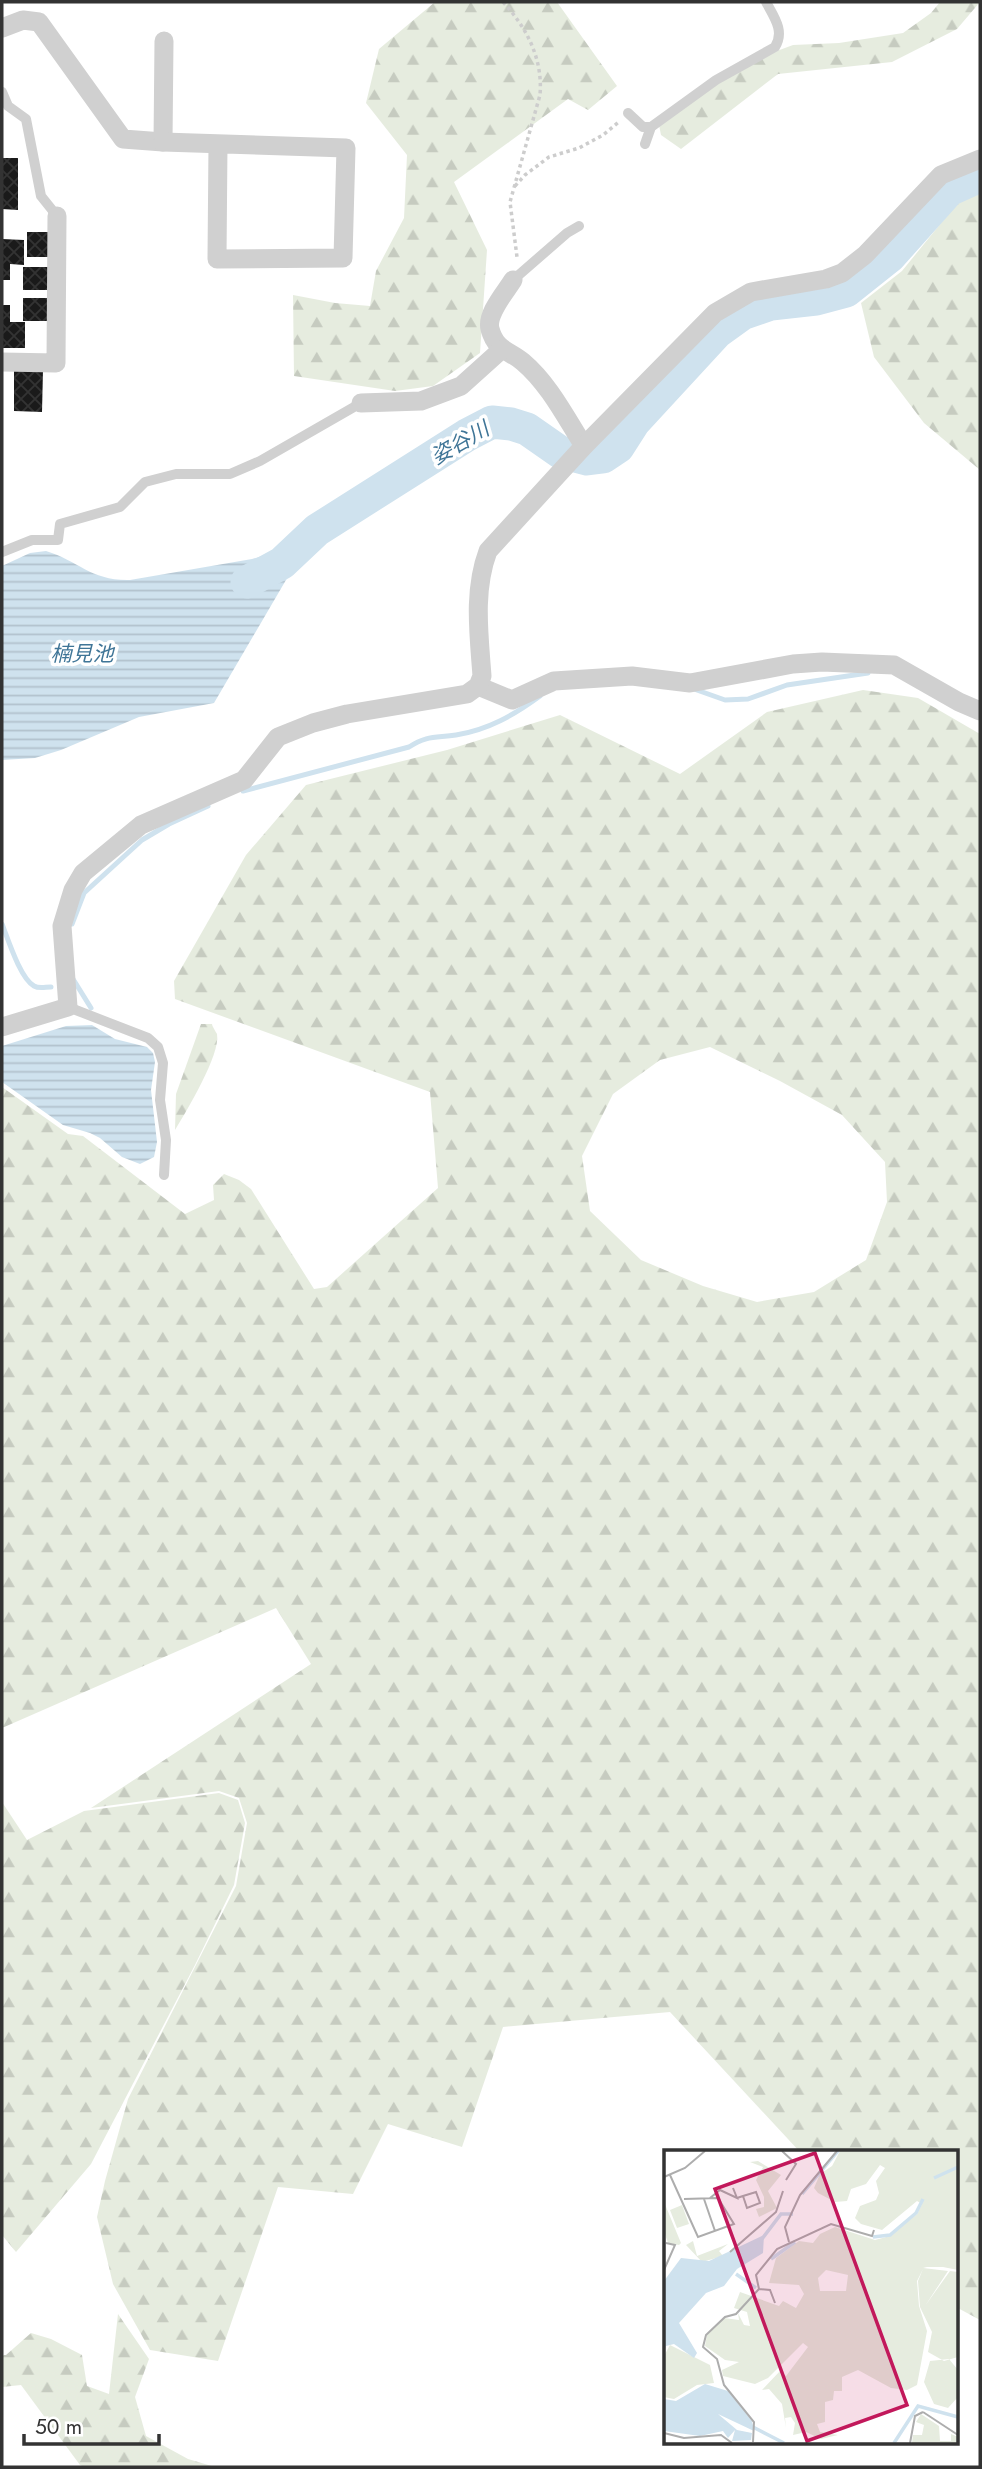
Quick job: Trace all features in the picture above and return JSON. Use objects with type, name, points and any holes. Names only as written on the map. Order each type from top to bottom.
[{"type":"street","points":[[2,28],[23,20],[39,22],[123,139],[346,148],[343,258],[217,259],[218,144]]},
{"type":"street","points":[[163,142],[164,41]]},
{"type":"street","points":[[2,1027],[68,1007],[62,926],[73,890],[83,873],[141,825],[244,780],[278,737],[346,714],[467,694],[478,686],[482,676],[478,607],[480,572],[488,551],[498,537],[715,313],[751,292],[826,279],[842,273],[865,255],[941,175],[980,159]]},
{"type":"street","points":[[2,362],[56,363],[57,216]]},
{"type":"street","points":[[513,281],[491,316],[489,327],[501,349],[523,361],[546,388],[583,448]]},
{"type":"street","points":[[361,403],[421,401],[441,394],[461,386],[501,349]]},
{"type":"street","points":[[478,686],[512,700],[554,681],[632,676],[690,682],[793,664],[822,662],[894,666],[959,702],[980,710]]},
{"type":"lane","points":[[645,144],[651,127],[716,80],[775,47],[781,38],[780,29],[766,2]]},
{"type":"lane","points":[[2,92],[8,106],[26,119],[41,196],[57,216]]},
{"type":"lane","points":[[628,113],[643,127],[651,127]]},
{"type":"lane","points":[[513,281],[567,233],[579,226]]},
{"type":"lane","points":[[2,552],[32,540],[58,540],[60,524],[120,507],[145,482],[176,474],[230,474],[260,461],[361,403]]},
{"type":"lane","points":[[68,1007],[148,1038],[159,1046],[163,1063],[160,1100],[166,1140],[164,1175]]},
{"type":"path","points":[[503,2],[513,13],[534,48],[542,77],[540,95],[510,202],[518,251],[513,281]]},
{"type":"path","points":[[514,187],[549,157],[579,148],[603,135],[628,113]]},
{"type":"green space","points":[[435,2],[557,2],[617,86],[588,110],[568,99],[454,182],[487,250],[480,353],[433,386],[395,391],[294,376],[293,295],[370,306],[376,271],[404,218],[407,155],[366,103],[379,49]]},
{"type":"green space","points":[[940,2],[980,2],[957,29],[892,62],[778,74],[681,149],[661,135],[658,120],[750,61],[793,45],[839,43],[903,33],[931,13]]},
{"type":"green space","points":[[980,194],[980,470],[924,423],[874,357],[861,303],[902,271],[959,201]]},
{"type":"green space","points":[[863,690],[918,698],[980,734],[980,2320],[958,2308],[958,2150],[798,2150],[670,2012],[503,2027],[462,2147],[388,2124],[353,2194],[278,2187],[218,2361],[150,2350],[113,2284],[97,2217],[128,2099],[236,1886],[247,1823],[239,1798],[219,1791],[91,1808],[311,1664],[276,1608],[2,1728],[2,1087],[68,1134],[83,1136],[185,1214],[214,1200],[213,1185],[224,1174],[239,1180],[251,1189],[314,1289],[327,1287],[438,1188],[430,1092],[175,999],[174,981],[246,855],[306,785],[447,750],[560,715],[680,774],[767,712]],"holes":[[[710,1047],[842,1115],[885,1162],[887,1202],[866,1260],[814,1292],[757,1302],[703,1286],[641,1260],[590,1211],[582,1156],[613,1094],[660,1060]]]},
{"type":"green space","points":[[201,1024],[212,1024],[217,1034],[217,1043],[202,1083],[175,1130],[176,1094]]},
{"type":"green space","points":[[219,1793],[238,1800],[245,1823],[234,1885],[91,2164],[16,2252],[2,2235],[2,1802],[27,1840],[84,1811]]},
{"type":"green space","points":[[118,2314],[149,2359],[135,2397],[146,2436],[188,2459],[215,2467],[84,2467],[21,2385],[2,2387],[2,2355],[6,2355],[31,2333],[51,2339],[82,2355],[87,2386],[109,2394]]},
{"type":"water","name":"楠見池","points":[[46,551],[95,574],[130,580],[252,559],[279,551],[293,568],[214,703],[139,717],[35,758],[2,760],[2,566],[30,553]]},
{"type":"water","points":[[92,1025],[115,1039],[147,1047],[153,1053],[155,1062],[151,1090],[157,1142],[154,1157],[140,1164],[122,1157],[100,1138],[63,1125],[2,1082],[2,1046],[66,1026]]},
{"type":"building","points":[[2,158],[18,158],[18,210],[2,209]]},
{"type":"building","points":[[27,232],[49,232],[48,257],[27,257]]},
{"type":"building","points":[[2,239],[24,240],[24,265],[10,264],[10,280],[2,280]]},
{"type":"building","points":[[23,267],[48,267],[48,290],[23,290]]},
{"type":"building","points":[[23,298],[48,298],[47,321],[23,321]]},
{"type":"building","points":[[2,305],[10,305],[10,322],[25,322],[25,348],[2,348]]},
{"type":"building","points":[[14,370],[43,370],[42,412],[14,411]]},
{"type":"waterway","name":"姿谷川","points":[[247,582],[282,563],[317,530],[492,422],[527,429],[560,452],[587,459],[603,457],[618,447],[634,422],[717,332],[742,314],[771,304],[816,299],[846,291],[890,256],[949,190],[980,176]]},
{"type":"waterway","points":[[694,689],[725,700],[748,699],[787,685],[868,673]]},
{"type":"waterway","points":[[243,791],[409,747],[427,739],[479,729],[510,715],[540,696]]},
{"type":"waterway","points":[[72,924],[84,893],[142,840],[208,806]]},
{"type":"waterway","points":[[2,924],[15,958],[29,982],[38,987],[51,987]]},
{"type":"waterway","points":[[73,979],[91,1008]]}]
